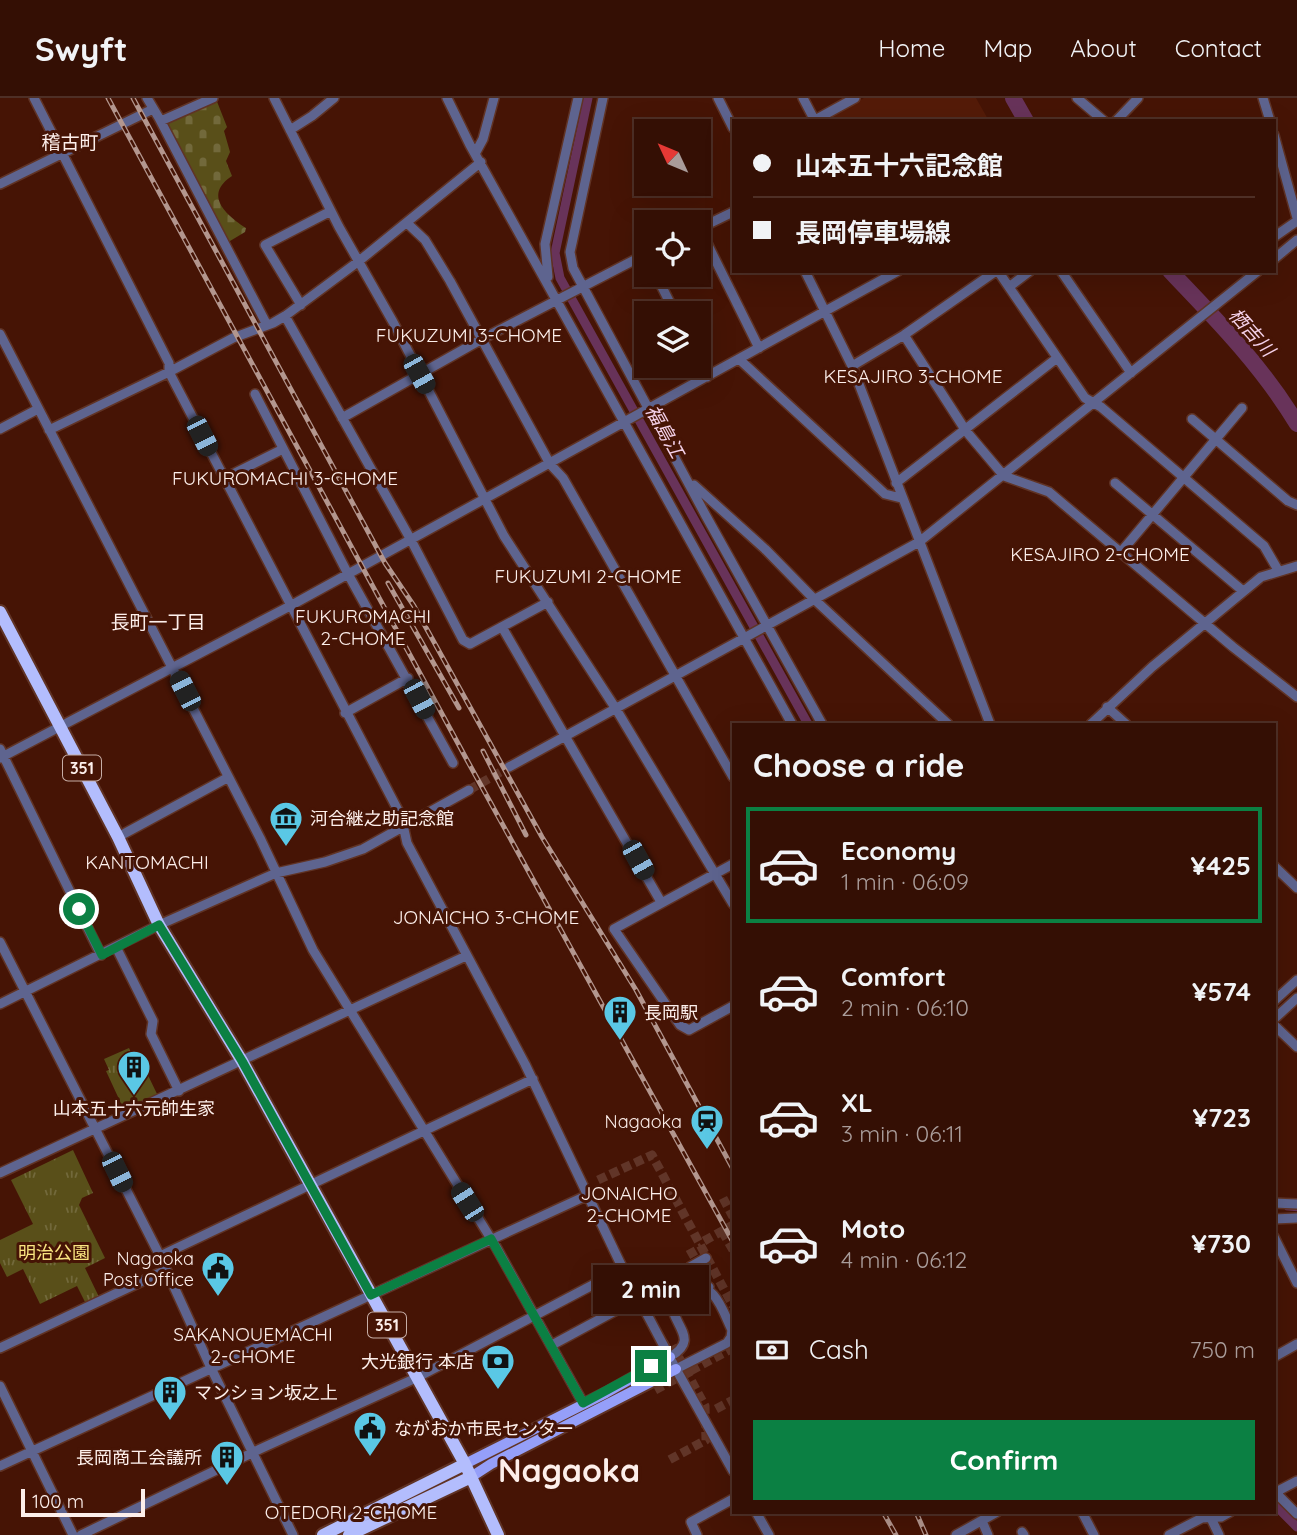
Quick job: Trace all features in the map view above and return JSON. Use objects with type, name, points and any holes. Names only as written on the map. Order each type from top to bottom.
[{"type":"highway","name":"351","points":[[0,612],[118,837],[159,925],[242,1061],[471,1477]]},
{"type":"highway","points":[[323,1535],[465,1464]]},
{"type":"highway","points":[[349,1535],[471,1477],[498,1535]]},
{"type":"main road","points":[[465,1464],[670,1357]]},
{"type":"main road","points":[[471,1477],[491,1464],[676,1369]]},
{"type":"street","points":[[34,98],[169,363],[169,372],[223,479],[401,816],[407,844],[533,1079],[623,1269],[732,1469]]},
{"type":"street","points":[[147,98],[267,325]]},
{"type":"street","points":[[159,118],[171,118],[213,98]]},
{"type":"street","points":[[274,98],[504,536],[615,709],[732,902]]},
{"type":"street","points":[[289,130],[334,98]]},
{"type":"street","points":[[447,98],[791,723]]},
{"type":"street","points":[[476,152],[483,139],[494,98]]},
{"type":"street","points":[[551,289],[545,268],[545,244],[578,98]]},
{"type":"street","points":[[603,98],[570,252],[579,288],[821,723]]},
{"type":"street","points":[[718,98],[732,126]]},
{"type":"street","points":[[803,98],[814,119]]},
{"type":"street","points":[[818,119],[855,98]]},
{"type":"street","points":[[1077,98],[1102,119]]},
{"type":"street","points":[[1118,119],[1138,98]]},
{"type":"street","points":[[1264,98],[1269,119]]},
{"type":"street","points":[[0,184],[153,109]]},
{"type":"street","points":[[1276,142],[1297,220],[1276,236]]},
{"type":"street","points":[[49,430],[233,338],[285,316],[359,261],[481,162]]},
{"type":"street","points":[[302,305],[265,245],[331,211]]},
{"type":"street","points":[[711,223],[732,212]]},
{"type":"street","points":[[407,223],[425,240],[550,464],[564,478],[732,775]]},
{"type":"street","points":[[1276,257],[1297,240]]},
{"type":"street","points":[[711,253],[759,348]]},
{"type":"street","points":[[342,418],[559,298],[634,260]]},
{"type":"street","points":[[806,273],[852,366],[875,420],[901,498],[990,723]]},
{"type":"street","points":[[852,366],[904,335],[994,273]]},
{"type":"street","points":[[999,273],[1086,398],[1264,546],[1278,570]]},
{"type":"street","points":[[1009,286],[1027,273]]},
{"type":"street","points":[[1062,273],[1131,373]]},
{"type":"street","points":[[509,767],[919,542],[1004,477],[1256,273]]},
{"type":"street","points":[[711,375],[825,312],[883,275]]},
{"type":"street","points":[[285,316],[411,540],[463,640],[470,645],[548,602]]},
{"type":"street","points":[[0,334],[173,669],[313,950],[491,1239],[583,1403]]},
{"type":"street","points":[[904,335],[966,431],[1004,477],[1049,492],[1204,623],[1297,697]]},
{"type":"street","points":[[896,483],[1057,358]]},
{"type":"street","points":[[739,359],[885,494],[901,498]]},
{"type":"street","points":[[102,955],[1,754],[173,669],[705,378]]},
{"type":"street","points":[[255,394],[348,574],[453,763]]},
{"type":"street","points":[[1121,552],[1242,408]]},
{"type":"street","points":[[0,429],[38,409]]},
{"type":"street","points":[[1192,419],[1288,501],[1297,505]]},
{"type":"street","points":[[223,479],[284,449]]},
{"type":"street","points":[[685,476],[947,723]]},
{"type":"street","points":[[1115,484],[1243,591]]},
{"type":"street","points":[[1092,723],[1204,623],[1261,577],[1297,566]]},
{"type":"street","points":[[502,627],[661,902]]},
{"type":"street","points":[[345,713],[408,678]]},
{"type":"street","points":[[1107,707],[1125,723]]},
{"type":"street","points":[[118,837],[228,778]]},
{"type":"street","points":[[0,1004],[159,925],[276,873],[343,857],[381,841],[469,790]]},
{"type":"street","points":[[732,865],[614,929],[680,1025],[689,1030],[732,1007]]},
{"type":"street","points":[[1276,868],[1297,888]]},
{"type":"street","points":[[0,943],[97,1128],[293,1535]]},
{"type":"street","points":[[116,947],[152,1021],[151,1034],[179,1091]]},
{"type":"street","points":[[0,1173],[467,956]]},
{"type":"street","points":[[1276,999],[1297,980]]},
{"type":"street","points":[[1276,1017],[1297,998]]},
{"type":"street","points":[[1276,1027],[1297,1047]]},
{"type":"street","points":[[160,1256],[533,1079]]},
{"type":"street","points":[[0,1466],[588,1195]]},
{"type":"street","points":[[1276,1203],[1297,1205]]},
{"type":"street","points":[[1276,1219],[1297,1218]]},
{"type":"street","points":[[1276,1241],[1297,1283]]},
{"type":"street","points":[[691,1264],[706,1258]]},
{"type":"street","points":[[82,1535],[416,1377],[623,1269]]},
{"type":"street","points":[[0,1348],[166,1270]]},
{"type":"street","points":[[670,1357],[685,1345],[685,1339],[672,1311],[677,1298],[698,1287],[711,1290],[732,1330],[731,1337],[727,1343],[676,1369]]},
{"type":"street","points":[[552,1345],[639,1298]]},
{"type":"street","points":[[1276,1356],[1297,1344]]},
{"type":"street","points":[[0,1386],[73,1535]]},
{"type":"street","points":[[1276,1491],[1297,1481]]},
{"type":"street","points":[[1276,1494],[1297,1514]]},
{"type":"street","points":[[697,1535],[691,1522],[732,1500]]},
{"type":"street","points":[[757,1514],[769,1535]]},
{"type":"street","points":[[956,1535],[994,1514]]},
{"type":"street","points":[[1083,1514],[1094,1535]]},
{"type":"street","points":[[1210,1514],[1220,1535]]},
{"type":"street","points":[[1169,1535],[1210,1514],[1221,1517],[1226,1514]]},
{"type":"street","points":[[982,1521],[988,1535]]},
{"type":"shaded area","points":[[864,98],[976,98],[988,119],[826,119]]},
{"type":"green space","points":[[216,99],[227,127],[224,131],[230,152],[226,161],[232,176],[223,183],[218,197],[225,211],[246,228],[245,232],[225,244],[166,123]]},
{"type":"green space","points":[[129,1048],[139,1069],[144,1067],[158,1096],[125,1112],[106,1071],[109,1070],[104,1059]]},
{"type":"green space","name":"明治公園","points":[[73,1150],[93,1193],[82,1198],[79,1205],[105,1258],[85,1268],[99,1297],[86,1304],[77,1286],[40,1304],[23,1269],[7,1277],[0,1263],[0,1240],[33,1224],[11,1180]]},
{"type":"waterway","name":"福島江","points":[[588,98],[555,253],[560,278],[807,723]]},
{"type":"waterway","name":"栖吉川","points":[[1013,98],[1025,119]]},
{"type":"waterway","name":"栖吉川","points":[[1172,273],[1254,363],[1297,424]]},
{"type":"waterway","points":[[1286,1209],[1297,1210]]},
{"type":"waterway","name":"福島江","points":[[1276,1506],[1297,1527]]},
{"type":"tunnel","points":[[469,790],[509,767]]},
{"type":"tunnel","points":[[598,1180],[652,1155],[732,1304]]},
{"type":"tunnel","points":[[723,1198],[732,1215]]},
{"type":"tunnel","points":[[704,1241],[732,1226]]},
{"type":"tunnel","points":[[722,1231],[732,1248]]},
{"type":"tunnel","points":[[688,1255],[702,1247]]},
{"type":"tunnel","points":[[638,1361],[671,1343],[705,1406],[706,1440],[669,1460]]},
{"type":"tunnel","points":[[655,1390],[732,1349]]},
{"type":"tunnel","points":[[716,1409],[732,1401]]},
{"type":"railway","points":[[108,98],[467,760],[732,1240]]},
{"type":"railway","points":[[133,98],[385,563],[414,606],[542,837],[636,990],[732,1167]]},
{"type":"railway","points":[[388,583],[459,708]]},
{"type":"railway","points":[[483,751],[526,835]]},
{"type":"railway","points":[[884,1514],[896,1535]]},
{"type":"railway","points":[[917,1514],[926,1535]]},
{"type":"place","name":"河合継之助記念館","points":[[286,848]]},
{"type":"place","name":"長岡駅","points":[[620,1042]]},
{"type":"place","name":"山本五十六元帥生家","points":[[134,1097]]},
{"type":"place","name":"Nagaoka","points":[[707,1151]]},
{"type":"place","name":"Nagaoka Post Office","points":[[218,1298]]},
{"type":"place","name":"大光銀行 本店","points":[[498,1391]]},
{"type":"place","name":"マンション坂之上","points":[[170,1422]]},
{"type":"place","name":"ながおか市民センター","points":[[370,1458]]},
{"type":"place","name":"長岡商工会議所","points":[[227,1487]]},
{"type":"district","name":"稽古町","points":[[70,142]]},
{"type":"district","name":"FUKUZUMI 3-CHOME","points":[[469,335]]},
{"type":"district","name":"KESAJIRO 3-CHOME","points":[[913,376]]},
{"type":"district","name":"FUKUROMACHI 3-CHOME","points":[[285,478]]},
{"type":"district","name":"KESAJIRO 2-CHOME","points":[[1100,554]]},
{"type":"district","name":"FUKUZUMI 2-CHOME","points":[[588,576]]},
{"type":"district","name":"長町一丁目","points":[[158,622]]},
{"type":"district","name":"FUKUROMACHI 2-CHOME","points":[[363,627]]},
{"type":"district","name":"KANTOMACHI","points":[[147,862]]},
{"type":"district","name":"JONAICHO 3-CHOME","points":[[486,917]]},
{"type":"district","name":"JONAICHO 2-CHOME","points":[[629,1204]]},
{"type":"district","name":"SAKANOUEMACHI 2-CHOME","points":[[253,1345]]},
{"type":"district","name":"Nagaoka","points":[[569,1470]]},
{"type":"district","name":"OTEDORI 2-CHOME","points":[[351,1512]]},
{"type":"route","points":[[79,909],[102,955],[159,925],[242,1061],[371,1295],[491,1239],[583,1403],[651,1366]]}]
